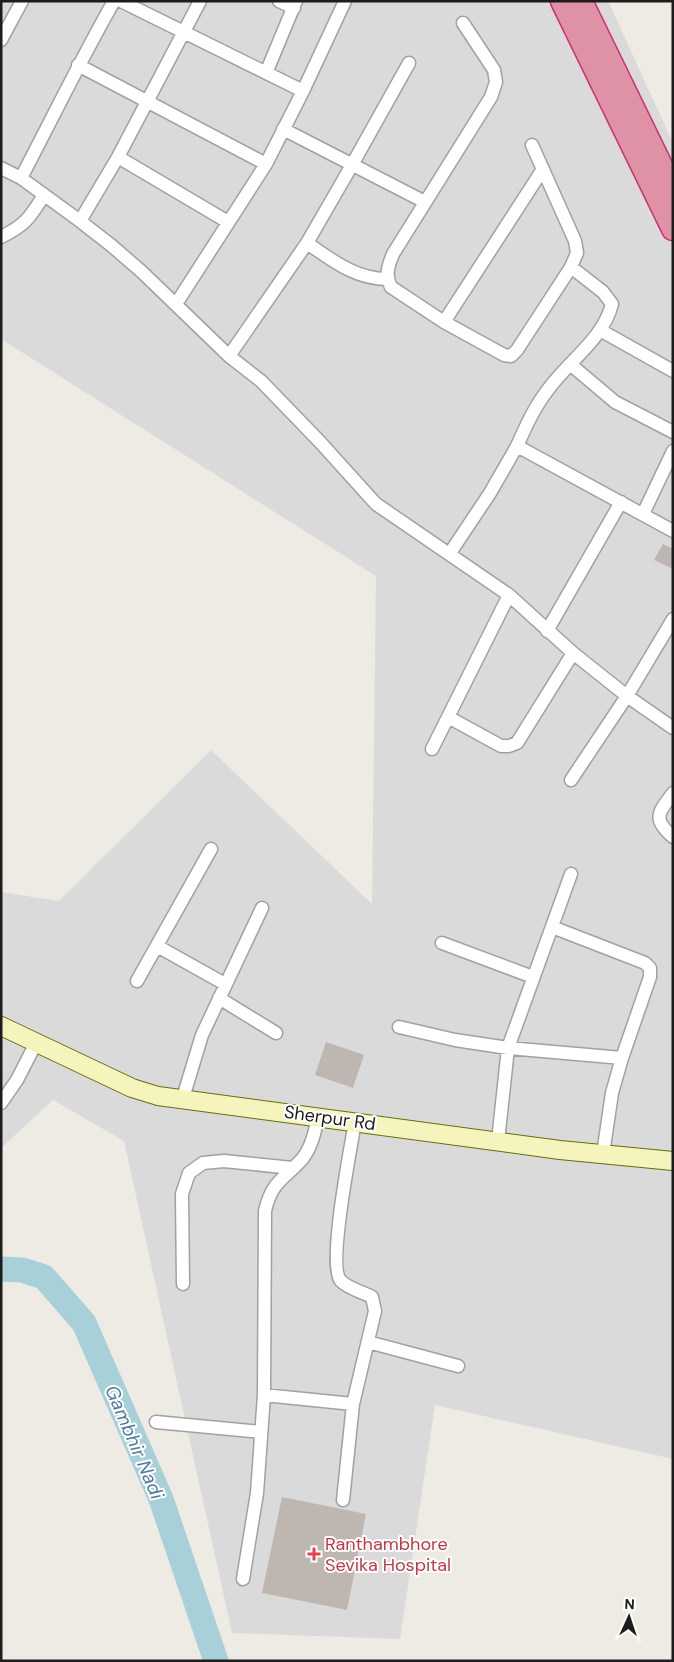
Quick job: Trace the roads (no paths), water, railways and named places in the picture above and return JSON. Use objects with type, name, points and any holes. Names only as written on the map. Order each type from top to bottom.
[{"type":"highway","points":[[562,1],[673,229]]},
{"type":"highway","points":[[581,1],[673,190]]},
{"type":"street","points":[[1,40],[22,1]]},
{"type":"street","points":[[21,178],[60,105],[78,65],[114,1]]},
{"type":"street","points":[[121,1],[303,91]]},
{"type":"street","points":[[80,221],[118,157],[200,1]]},
{"type":"street","points":[[266,73],[295,4],[279,1]]},
{"type":"street","points":[[176,304],[266,164],[345,1]]},
{"type":"street","points":[[463,23],[494,70],[496,82],[491,97],[393,254],[388,267],[387,279],[391,287],[444,322],[504,355],[511,356],[517,350],[571,267],[577,253],[575,241],[532,145]]},
{"type":"street","points":[[229,356],[306,243],[409,63]]},
{"type":"street","points":[[78,65],[266,164]]},
{"type":"street","points":[[284,130],[425,202]]},
{"type":"street","points":[[118,157],[228,222]]},
{"type":"street","points":[[1,168],[21,178],[112,246],[176,304],[229,356],[261,380],[376,504],[509,595],[573,653],[627,696],[673,728]]},
{"type":"street","points":[[444,322],[543,168]]},
{"type":"street","points":[[1,237],[18,229],[31,216],[44,195]]},
{"type":"street","points":[[306,243],[349,271],[368,278],[387,279]]},
{"type":"street","points":[[450,553],[490,493],[517,446],[533,410],[548,389],[600,330],[609,316],[612,304],[603,292],[571,267]]},
{"type":"street","points":[[600,330],[673,371]]},
{"type":"street","points":[[570,364],[615,402],[673,432]]},
{"type":"street","points":[[517,446],[673,531]]},
{"type":"street","points":[[643,514],[673,451]]},
{"type":"street","points":[[548,631],[621,502]]},
{"type":"street","points":[[432,749],[509,595]]},
{"type":"street","points":[[571,780],[627,696],[673,619]]},
{"type":"street","points":[[448,717],[501,746],[517,743],[573,653]]},
{"type":"street","points":[[673,793],[662,807],[659,818],[661,827],[673,837]]},
{"type":"street","points":[[137,981],[210,849]]},
{"type":"street","points":[[498,1141],[508,1048],[571,874]]},
{"type":"street","points":[[182,1101],[202,1036],[262,908]]},
{"type":"street","points":[[552,927],[644,963],[650,968],[650,977],[612,1093],[604,1154]]},
{"type":"street","points":[[442,943],[534,977]]},
{"type":"street","points":[[157,946],[225,984]]},
{"type":"street","points":[[219,998],[276,1033]]},
{"type":"street","name":"Sherpur Rd","points":[[1,1026],[132,1088],[182,1101],[673,1161]]},
{"type":"street","points":[[398,1028],[455,1040],[508,1048],[622,1058]]},
{"type":"street","points":[[1,1103],[17,1080],[36,1043]]},
{"type":"street","points":[[243,1579],[257,1493],[264,1394],[265,1211],[268,1196],[276,1184],[304,1157],[311,1144],[318,1117]]},
{"type":"street","points":[[343,1500],[353,1404],[375,1311],[372,1297],[342,1281],[337,1270],[342,1195],[356,1122]]},
{"type":"street","points":[[183,1284],[182,1194],[190,1172],[203,1163],[224,1161],[292,1168]]},
{"type":"street","points":[[368,1342],[458,1366]]},
{"type":"street","points":[[264,1394],[353,1404]]},
{"type":"street","points":[[156,1422],[261,1432]]},
{"type":"waterway","name":"Gambhir Nadi","points":[[1,1269],[22,1270],[44,1277],[84,1323],[161,1499],[216,1661]]},
{"type":"place","name":"Ranthambhore Sevika Hospital","points":[[314,1554]]}]
